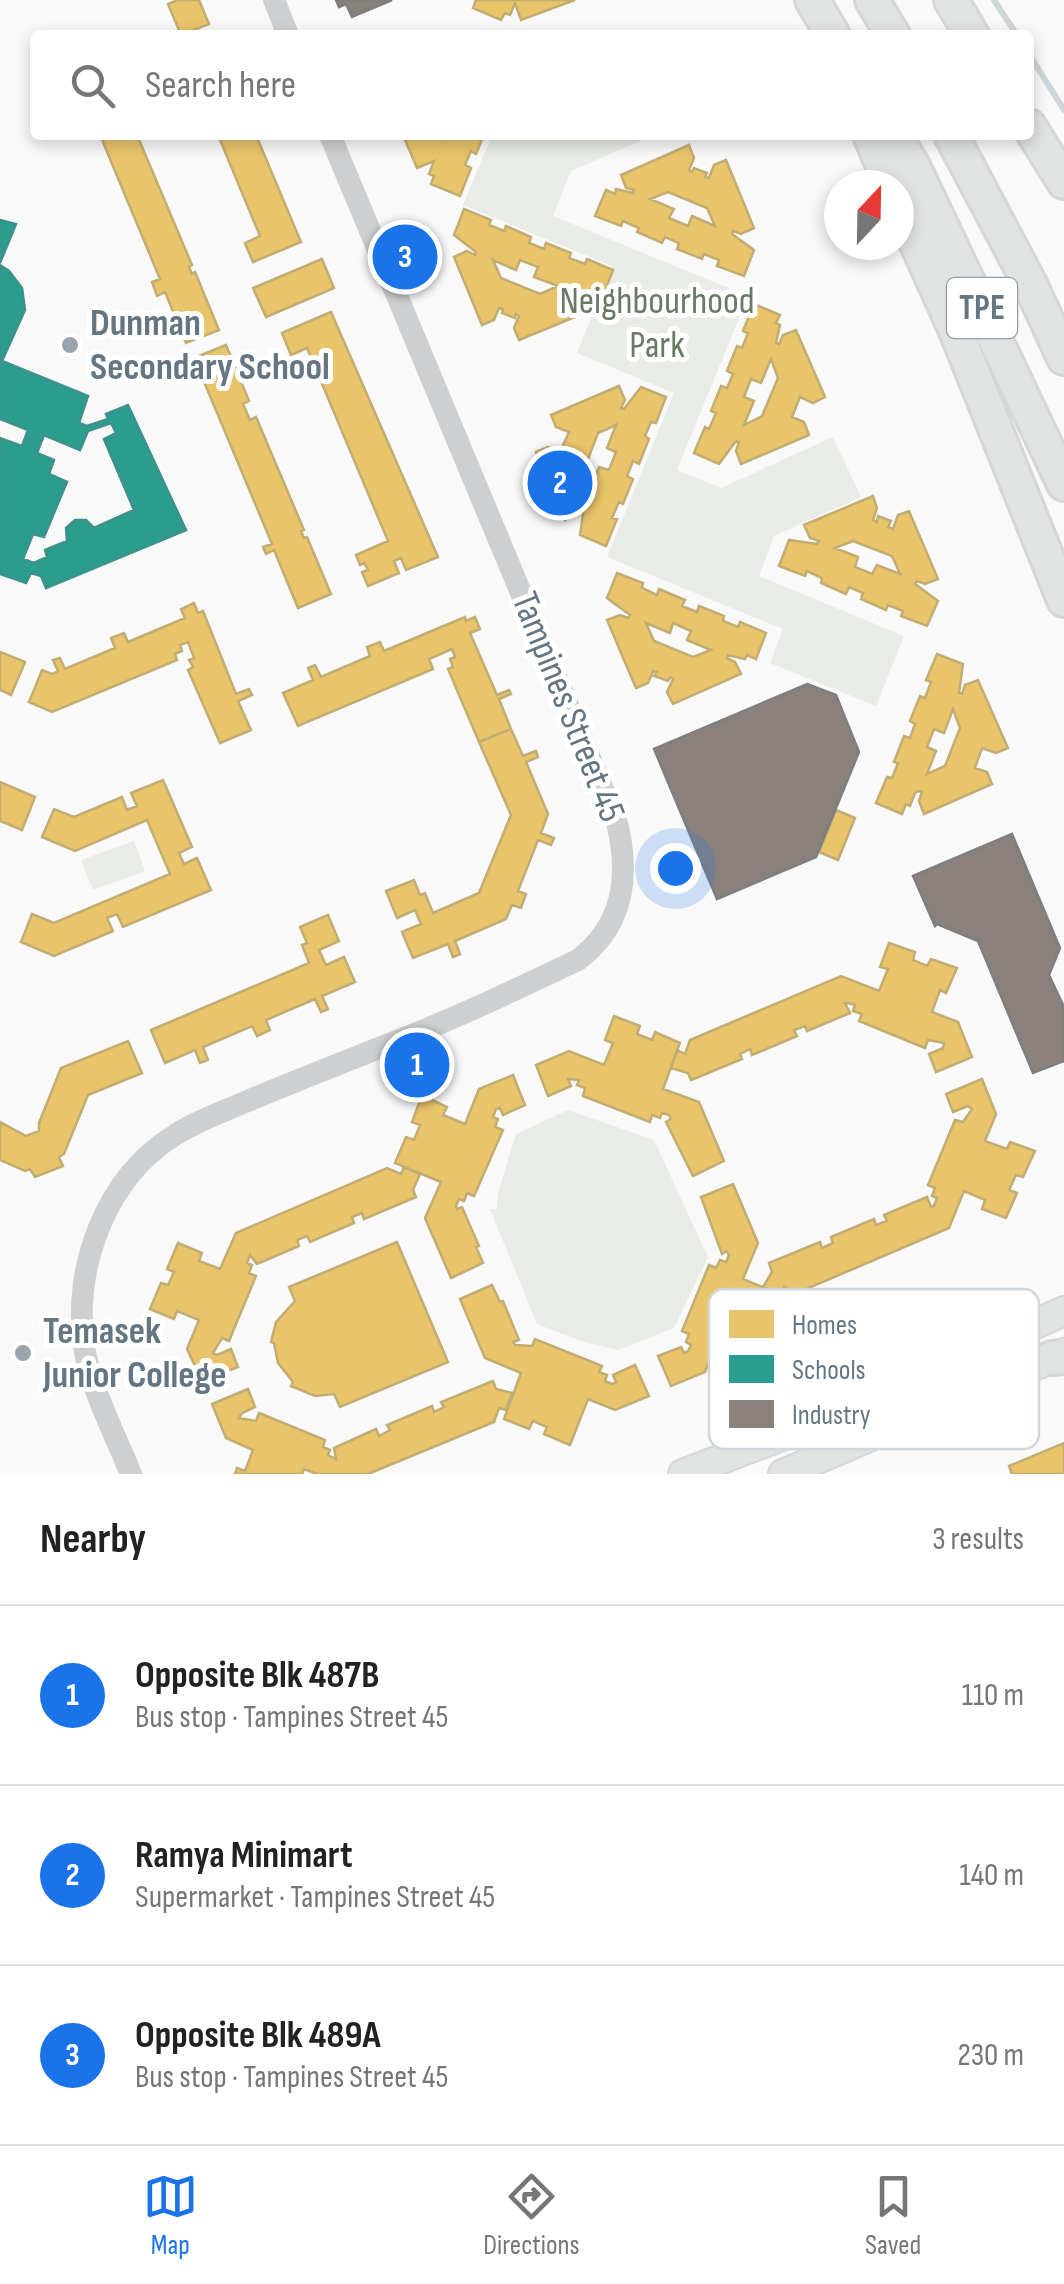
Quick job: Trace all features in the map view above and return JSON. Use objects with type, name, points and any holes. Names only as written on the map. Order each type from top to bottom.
[{"type":"highway","points":[[812,0],[830,30]]},
{"type":"highway","points":[[872,0],[889,30]]},
{"type":"highway","points":[[950,0],[969,30]]},
{"type":"highway","points":[[1034,134],[1064,182]]},
{"type":"highway","points":[[872,140],[884,170]]},
{"type":"highway","name":"TPE","points":[[897,140],[1064,484]]},
{"type":"highway","points":[[955,141],[1048,277],[1064,309]]},
{"type":"highway","name":"TPE","points":[[955,141],[1064,358]]},
{"type":"highway","points":[[914,237],[956,330],[1064,600]]},
{"type":"main road","points":[[1039,1322],[1064,1311]]},
{"type":"main road","points":[[683,1474],[748,1449]]},
{"type":"main road","points":[[783,1474],[842,1449]]},
{"type":"street","points":[[274,0],[286,30]]},
{"type":"street","name":"Tampines Street 45","points":[[131,1474],[88,1365],[81,1320],[82,1292],[94,1239],[127,1180],[158,1147],[194,1124],[393,1043],[578,960],[596,947],[610,928],[624,886],[624,850],[617,823],[332,140]]},
{"type":"green space","name":"Neighbourhood Park","points":[[490,140],[640,140],[571,171],[553,216],[748,296],[677,470],[721,488],[833,437],[861,497],[774,536],[759,576],[904,636],[876,706],[770,663],[783,629],[607,557],[674,393],[577,353],[612,266],[463,205]]},
{"type":"green space","points":[[134,841],[145,871],[93,890],[81,860]]},
{"type":"green space","points":[[568,1110],[654,1140],[708,1257],[674,1328],[618,1350],[537,1324],[490,1209],[497,1209],[516,1134]]},
{"type":"building: Homes","points":[[199,0],[209,24],[179,30],[168,4]]},
{"type":"building: Homes","points":[[476,0],[575,0],[521,20],[515,3],[510,15],[505,13],[501,20],[473,8]]},
{"type":"building: Homes","points":[[102,140],[139,140],[192,265],[189,267],[192,274],[195,272],[219,330],[186,343],[165,292],[157,296],[152,282],[160,279]]},
{"type":"building: Homes","points":[[220,140],[258,140],[301,242],[253,262],[245,243],[260,236]]},
{"type":"building: Homes","points":[[405,140],[482,140],[465,165],[471,168],[460,196],[431,184],[434,176],[429,174],[434,161],[417,168]]},
{"type":"building: Homes","points":[[689,145],[694,158],[689,170],[692,172],[694,168],[707,173],[705,177],[709,178],[714,165],[726,160],[754,228],[732,234],[754,250],[744,276],[717,266],[719,260],[704,254],[702,259],[677,249],[679,243],[665,237],[662,243],[623,221],[621,226],[595,216],[606,190],[633,193],[634,190],[626,188],[621,175]],"holes":[[[668,192],[707,208],[715,226],[692,216],[688,226],[669,218],[674,209],[650,199]]]},
{"type":"building: Homes","points":[[464,209],[491,220],[489,225],[504,231],[506,226],[531,237],[529,243],[544,249],[546,243],[571,253],[569,258],[585,264],[587,259],[613,270],[603,296],[574,292],[582,298],[587,312],[519,340],[514,328],[519,316],[516,314],[515,318],[499,308],[494,320],[482,325],[454,257],[476,252],[454,235]],"holes":[[[493,260],[516,270],[520,260],[538,267],[534,277],[558,286],[540,294],[501,278]]]},
{"type":"building: Homes","points":[[322,259],[334,288],[266,317],[253,288]]},
{"type":"building: Homes","points":[[754,304],[780,315],[776,343],[796,330],[825,397],[813,403],[800,397],[792,417],[804,422],[809,435],[741,464],[736,441],[719,464],[694,453],[716,413],[711,411],[721,386],[727,388],[733,374],[727,371],[737,346],[742,348],[748,333],[743,331]],"holes":[[[771,359],[778,378],[762,416],[744,425],[754,401],[744,397],[751,379],[761,383]]]},
{"type":"building: Homes","points":[[331,312],[438,557],[406,570],[401,558],[394,561],[399,573],[368,586],[362,572],[368,570],[364,563],[360,565],[356,555],[388,541],[307,348],[291,355],[282,333]]},
{"type":"building: Homes","points":[[226,345],[249,401],[243,404],[250,420],[256,417],[304,530],[301,531],[331,594],[298,608],[274,550],[266,554],[263,547],[272,544],[194,358]]},
{"type":"building: Homes","points":[[619,386],[624,409],[641,387],[666,397],[656,423],[651,422],[645,436],[649,439],[639,464],[633,461],[627,476],[633,479],[623,504],[619,502],[612,518],[617,519],[606,546],[580,535],[584,507],[565,520],[536,452],[548,447],[560,452],[569,432],[556,427],[551,415]],"holes":[[[616,425],[607,448],[616,452],[609,470],[599,467],[590,490],[583,472],[598,433]]]},
{"type":"building: Homes","points":[[873,496],[877,508],[873,520],[877,522],[878,516],[891,521],[888,527],[893,529],[898,515],[909,511],[938,579],[915,584],[938,601],[927,626],[901,616],[903,611],[888,605],[886,610],[861,599],[863,593],[849,587],[846,594],[821,583],[822,578],[807,571],[805,576],[779,566],[789,540],[817,544],[819,541],[810,538],[804,525]],"holes":[[[853,541],[892,556],[900,574],[877,565],[872,574],[855,567],[858,557],[835,548]]]},
{"type":"building: Homes","points":[[617,573],[643,583],[642,588],[657,595],[659,589],[685,600],[682,606],[697,612],[699,606],[724,616],[723,621],[738,627],[740,622],[766,633],[756,659],[728,655],[741,674],[673,704],[667,692],[673,679],[670,677],[668,681],[654,676],[657,672],[653,671],[648,683],[636,688],[607,620],[630,615],[607,598]],"holes":[[[646,623],[670,633],[673,623],[691,631],[687,640],[711,650],[693,657],[654,641]]]},
{"type":"building: Homes","points":[[194,603],[198,613],[203,611],[236,694],[249,689],[252,695],[238,701],[251,730],[220,743],[188,670],[193,667],[189,660],[194,658],[188,642],[180,645],[182,651],[175,654],[177,660],[52,712],[29,702],[42,670],[52,674],[58,671],[53,660],[60,658],[65,669],[115,648],[111,638],[124,633],[128,642],[185,618],[181,609]]},
{"type":"building: Homes","points":[[465,617],[466,621],[475,617],[480,629],[470,633],[497,695],[509,690],[511,694],[499,699],[511,729],[479,742],[448,669],[453,667],[450,659],[455,657],[452,649],[429,659],[433,669],[298,726],[283,693],[313,680],[308,668],[315,665],[321,677],[370,656],[367,647],[380,642],[384,651]]},
{"type":"building: Homes","points":[[0,652],[25,662],[11,695],[0,690]]},
{"type":"building: Homes","points":[[937,654],[963,664],[959,693],[965,685],[978,680],[1008,748],[996,753],[982,748],[975,768],[987,772],[992,784],[924,814],[919,791],[902,814],[876,803],[887,777],[892,778],[904,736],[910,738],[915,724],[910,721],[920,696],[925,698],[931,682],[926,680]],"holes":[[[953,709],[960,728],[945,766],[927,774],[936,751],[927,747],[934,729],[944,733]]]},
{"type":"building: Homes","points":[[511,729],[523,756],[536,751],[538,757],[526,762],[548,814],[541,833],[554,838],[551,845],[538,840],[518,891],[526,894],[521,908],[512,905],[506,919],[455,941],[460,954],[453,957],[448,944],[413,958],[402,932],[421,924],[415,910],[397,918],[386,891],[414,880],[420,895],[425,893],[433,913],[479,893],[511,815],[479,742]]},
{"type":"building: Homes","points":[[163,780],[192,847],[179,853],[184,864],[197,858],[211,890],[123,927],[117,914],[107,918],[113,931],[54,956],[21,942],[32,914],[54,923],[170,874],[147,820],[75,851],[42,837],[54,809],[74,817],[122,797],[127,810],[137,806],[131,793]]},
{"type":"building: Homes","points":[[0,782],[35,797],[22,830],[0,821]]},
{"type":"building: Homes","points":[[836,810],[855,818],[838,860],[819,852]]},
{"type":"building: Homes","points":[[328,915],[339,941],[319,950],[326,965],[344,957],[355,982],[322,996],[328,1009],[321,1012],[315,999],[266,1020],[270,1030],[257,1036],[252,1026],[203,1047],[208,1060],[200,1063],[195,1050],[165,1063],[151,1030],[309,963],[300,927]]},
{"type":"building: Homes","points":[[889,943],[915,952],[913,960],[927,966],[931,959],[957,968],[946,993],[940,990],[932,1012],[958,1022],[972,1057],[936,1072],[929,1054],[943,1048],[944,1043],[928,1040],[925,1048],[859,1021],[862,1014],[853,1011],[855,1005],[845,1003],[850,1013],[807,1031],[805,1026],[794,1030],[797,1036],[752,1055],[750,1049],[740,1054],[742,1059],[691,1080],[688,1073],[671,1068],[677,1050],[685,1054],[690,1040],[841,976],[879,991],[888,969],[880,967]]},
{"type":"building: Homes","points":[[614,1016],[640,1026],[637,1034],[652,1040],[655,1032],[680,1043],[663,1089],[699,1102],[724,1161],[693,1176],[666,1122],[671,1119],[669,1115],[652,1115],[650,1122],[583,1096],[585,1088],[577,1085],[579,1080],[568,1079],[571,1086],[548,1096],[536,1065],[569,1051],[604,1065],[613,1043],[605,1040]]},
{"type":"building: Homes","points":[[128,1041],[142,1073],[88,1095],[64,1154],[59,1157],[63,1166],[35,1177],[30,1169],[25,1171],[0,1160],[0,1122],[26,1136],[39,1131],[61,1068]]},
{"type":"building: Homes","points":[[513,1075],[525,1105],[503,1115],[500,1108],[496,1109],[495,1127],[503,1130],[474,1196],[467,1193],[456,1206],[462,1207],[483,1263],[451,1278],[425,1218],[441,1182],[395,1163],[406,1137],[414,1140],[420,1125],[412,1122],[422,1095],[447,1107],[443,1115],[465,1124],[479,1089]]},
{"type":"building: Homes","points":[[982,1079],[996,1114],[985,1141],[1007,1149],[1010,1142],[1035,1151],[1023,1177],[1016,1175],[1009,1190],[1017,1193],[1006,1218],[982,1209],[985,1200],[964,1191],[949,1228],[806,1289],[763,1287],[772,1272],[769,1263],[820,1242],[822,1248],[833,1243],[831,1237],[874,1219],[876,1225],[887,1221],[884,1215],[927,1197],[934,1206],[935,1188],[928,1185],[955,1120],[963,1122],[972,1109],[968,1106],[953,1112],[946,1094]]},
{"type":"building: Homes","points":[[404,1167],[420,1174],[413,1190],[416,1197],[364,1219],[362,1213],[352,1217],[354,1223],[310,1242],[307,1236],[297,1240],[299,1246],[257,1264],[250,1255],[249,1273],[256,1276],[229,1341],[222,1338],[213,1353],[231,1349],[238,1367],[202,1381],[187,1349],[199,1320],[177,1311],[174,1319],[150,1309],[161,1283],[168,1285],[174,1272],[167,1269],[178,1243],[202,1253],[199,1261],[220,1269],[236,1233],[387,1168],[401,1174]]},
{"type":"building: Homes","points":[[733,1184],[758,1243],[743,1279],[767,1289],[709,1289],[709,1362],[705,1372],[671,1386],[658,1356],[681,1347],[684,1353],[688,1351],[689,1334],[682,1331],[709,1265],[716,1268],[729,1255],[726,1251],[722,1254],[701,1197]]},
{"type":"building: Homes","points":[[397,1242],[448,1362],[340,1407],[334,1394],[315,1396],[291,1386],[293,1382],[278,1363],[271,1342],[276,1322],[295,1301],[289,1287]]},
{"type":"building: Homes","points":[[492,1285],[519,1340],[513,1342],[515,1345],[532,1346],[535,1339],[602,1366],[599,1372],[607,1375],[605,1381],[612,1384],[616,1382],[613,1375],[635,1365],[649,1396],[615,1410],[588,1399],[570,1445],[544,1434],[547,1427],[533,1421],[529,1429],[504,1419],[521,1373],[485,1358],[460,1299]]},
{"type":"building: Homes","points":[[493,1381],[496,1389],[512,1393],[506,1410],[499,1408],[494,1422],[368,1474],[317,1474],[304,1469],[302,1474],[235,1474],[237,1468],[245,1471],[253,1450],[226,1438],[212,1404],[248,1389],[255,1407],[239,1418],[256,1421],[259,1413],[325,1440],[323,1447],[336,1459],[334,1448],[376,1429],[379,1436],[390,1430],[387,1425],[432,1406],[434,1412],[444,1407],[441,1402]]},
{"type":"building: Homes","points":[[1064,1443],[1064,1474],[1012,1474],[1009,1466]]},
{"type":"building: Schools","points":[[0,220],[16,224],[0,263]]},
{"type":"building: Schools","points":[[0,265],[22,288],[25,310],[2,361],[88,396],[79,423],[87,426],[108,419],[106,414],[128,405],[186,530],[46,588],[41,576],[31,573],[26,583],[0,574],[0,438],[22,446],[28,430],[0,419]],"holes":[[[111,423],[116,433],[104,439],[134,510],[94,528],[86,520],[75,520],[66,528],[67,541],[45,550],[47,557],[34,563],[23,559],[33,534],[44,537],[67,482],[49,474],[54,460],[37,453],[44,435],[80,450],[88,431]]]},
{"type":"building: Industry","points":[[336,0],[392,0],[352,17],[346,4],[339,7]]},
{"type":"building: Industry","points":[[807,684],[836,695],[859,752],[816,857],[717,899],[654,749]]},
{"type":"building: Industry","points":[[1012,834],[1060,948],[1049,975],[1064,1007],[1064,1061],[1033,1073],[978,941],[935,926],[913,876]]},
{"type":"waterway","points":[[994,0],[1014,30]]},
{"type":"waterway","points":[[1034,62],[1064,110]]},
{"type":"place","name":"Opposite Blk 489A","points":[[405,257]]},
{"type":"place","name":"Dunman Secondary School","points":[[70,345]]},
{"type":"place","name":"Ramya Minimart","points":[[560,483]]},
{"type":"place","name":"Opposite Blk 487B","points":[[417,1065]]},
{"type":"place","name":"Temasek Junior College","points":[[23,1353]]}]
